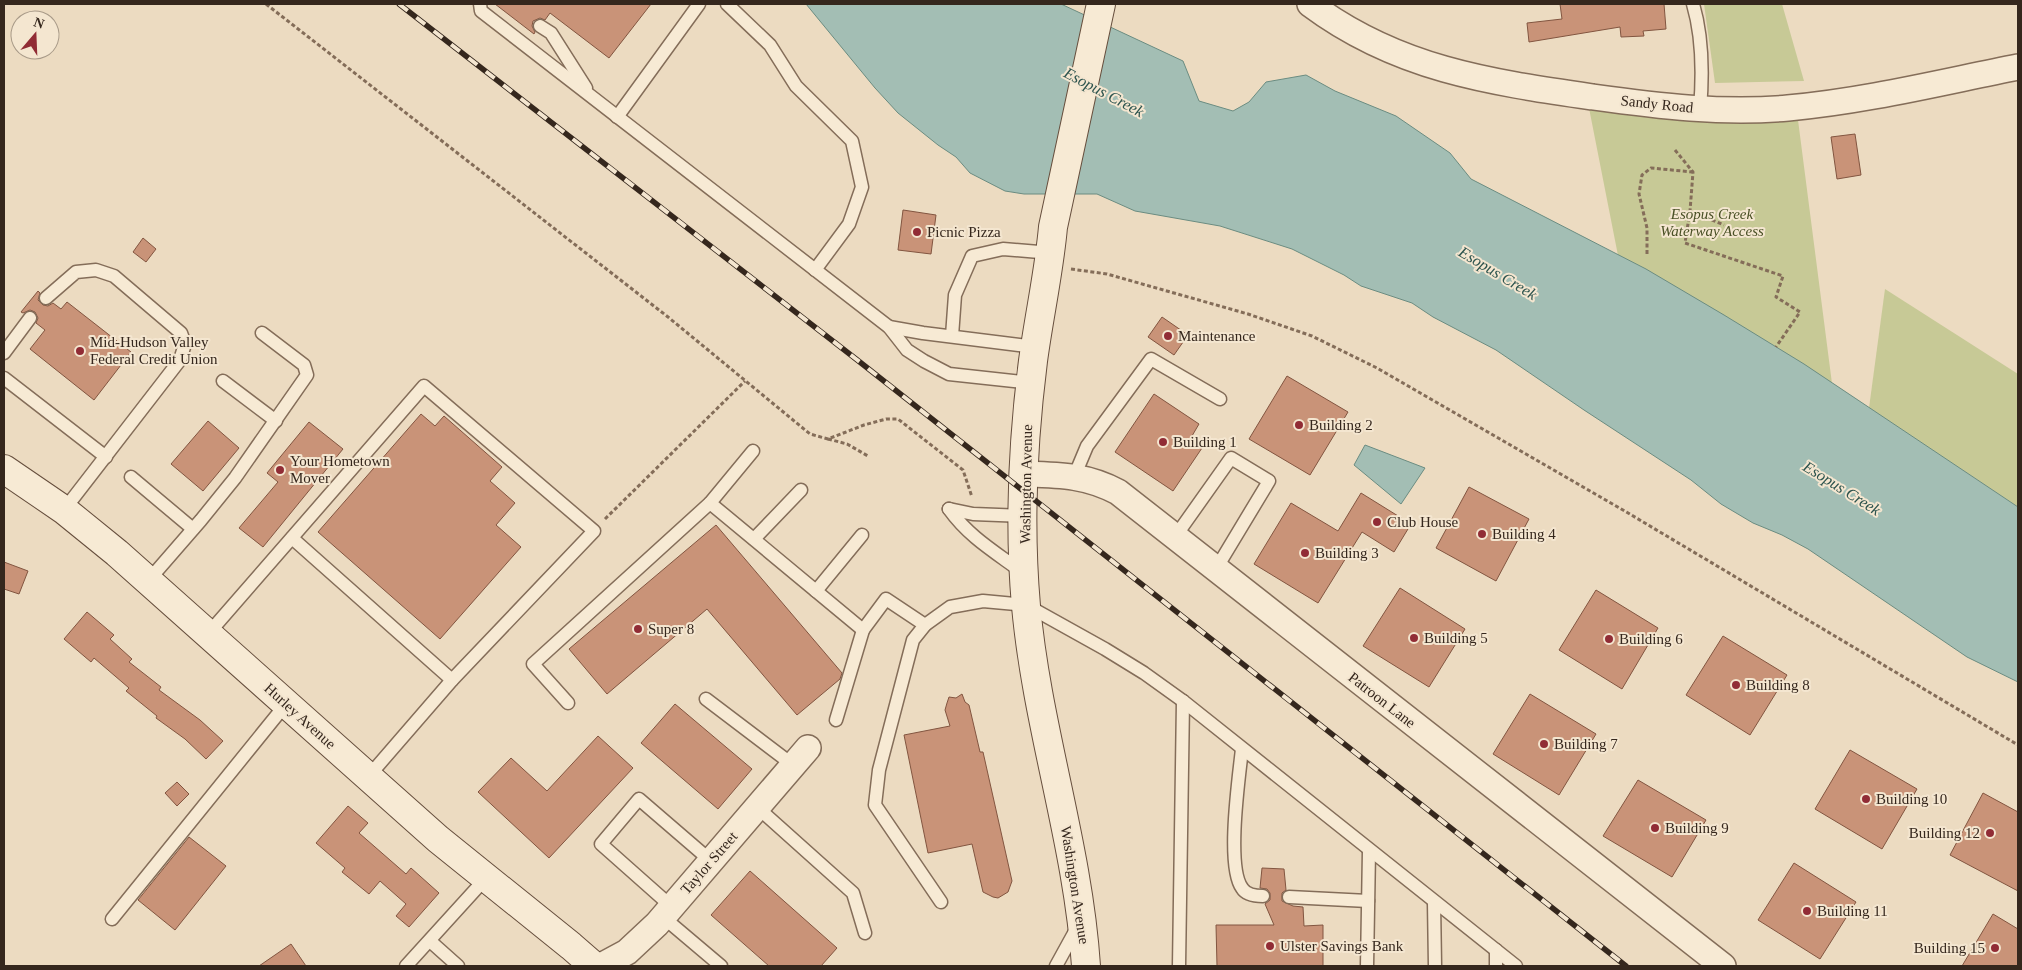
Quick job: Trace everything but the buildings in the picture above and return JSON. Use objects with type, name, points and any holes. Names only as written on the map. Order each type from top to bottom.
[{"type":"main road","name":"Washington Avenue","points":[[1086,966],[1082,917],[1070,840],[1042,716],[1026,605],[1024,474],[1035,347],[1051,248],[1101,4]]},
{"type":"main road","name":"Hurley Avenue","points":[[4,469],[64,510],[148,581],[368,778],[594,966]]},
{"type":"street","name":"Sandy Road","points":[[1310,4],[1357,34],[1394,53],[1454,73],[1510,85],[1648,104],[1700,109],[1742,110],[1834,103],[2018,67]]},
{"type":"street","name":"Patroon Lane","points":[[1024,474],[1074,477],[1101,483],[1118,492],[1723,966]]},
{"type":"street","name":"Taylor Street","points":[[601,966],[627,952],[668,912],[800,757]]},
{"type":"lane","points":[[617,116],[700,4]]},
{"type":"lane","points":[[726,4],[770,45],[796,86],[852,141],[862,187],[849,224],[815,270]]},
{"type":"lane","points":[[1693,4],[1700,40],[1702,82],[1700,109]]},
{"type":"lane","points":[[478,6],[591,97],[889,327],[907,350],[949,374],[1031,383]]},
{"type":"lane","points":[[540,26],[550,33],[591,97]]},
{"type":"lane","points":[[952,336],[955,295],[972,256],[1004,249],[1051,248]]},
{"type":"lane","points":[[46,298],[76,272],[96,270],[114,276],[181,333],[185,344],[180,360],[64,510]]},
{"type":"lane","points":[[4,353],[30,318]]},
{"type":"lane","points":[[889,327],[1035,347]]},
{"type":"lane","points":[[148,581],[194,529],[235,478],[306,375],[307,371],[304,365],[262,333]]},
{"type":"lane","points":[[1074,477],[1086,446],[1151,359],[1220,398]]},
{"type":"lane","points":[[4,378],[106,457]]},
{"type":"lane","points":[[223,381],[276,421]]},
{"type":"lane","points":[[208,634],[424,386],[594,531],[452,680],[368,778]]},
{"type":"lane","points":[[568,703],[533,664],[710,503],[753,451]]},
{"type":"lane","points":[[1175,537],[1231,458],[1269,481],[1216,569]]},
{"type":"lane","points":[[131,477],[194,529]]},
{"type":"lane","points":[[754,539],[801,490]]},
{"type":"lane","points":[[710,503],[863,630]]},
{"type":"lane","points":[[1024,516],[973,514],[949,509],[962,527],[973,537],[1025,574]]},
{"type":"lane","points":[[816,591],[862,535]]},
{"type":"lane","points":[[292,538],[452,680]]},
{"type":"lane","points":[[836,720],[863,630],[886,598],[924,625]]},
{"type":"lane","points":[[941,902],[875,805],[879,770],[912,640],[924,625],[950,607],[983,601],[1026,605],[1144,673],[1242,748],[1369,851],[1516,966]]},
{"type":"lane","points":[[706,699],[800,757]]},
{"type":"lane","points":[[1179,966],[1183,702]]},
{"type":"lane","points":[[112,919],[286,704]]},
{"type":"lane","points":[[1242,748],[1235,830],[1234,855],[1236,874],[1242,888],[1252,896],[1262,896]]},
{"type":"lane","points":[[711,861],[639,798],[601,844],[721,966]]},
{"type":"lane","points":[[757,808],[853,893],[865,934]]},
{"type":"lane","points":[[1367,966],[1369,851]]},
{"type":"lane","points":[[406,966],[486,878]]},
{"type":"lane","points":[[1289,897],[1368,901]]},
{"type":"lane","points":[[1434,902],[1435,966]]},
{"type":"lane","points":[[1056,966],[1082,917]]},
{"type":"lane","points":[[430,941],[458,966]]},
{"type":"lane","points":[[1496,950],[1496,966]]},
{"type":"path","points":[[266,4],[668,317],[810,434],[847,444],[868,456]]},
{"type":"path","points":[[1675,150],[1693,172],[1685,242],[1783,276],[1776,297],[1800,312],[1776,348]]},
{"type":"path","points":[[1647,254],[1647,228],[1639,194],[1642,175],[1651,168],[1693,172]]},
{"type":"path","points":[[1690,211],[1724,225]]},
{"type":"path","points":[[1051,248],[1107,274],[1248,314],[1312,336],[1377,368],[1614,505],[2018,745]]},
{"type":"path","points":[[594,531],[745,381]]},
{"type":"path","points":[[828,439],[864,425],[886,419],[898,419],[963,470],[973,502]]},
{"type":"green space","points":[[1704,4],[1782,4],[1804,81],[1715,83]]},
{"type":"green space","name":"Esopus Creek Waterway Access","points":[[1589,108],[1695,120],[1798,120],[1842,461],[1635,342]]},
{"type":"green space","points":[[1885,289],[2018,374],[2018,507],[1869,408]]},
{"type":"water","name":"Esopus Creek","points":[[806,4],[1061,4],[1183,61],[1199,101],[1233,111],[1249,102],[1266,82],[1306,75],[1335,91],[1396,116],[1450,153],[1471,179],[1646,269],[1724,315],[1804,364],[2018,507],[2018,682],[1967,657],[1808,549],[1782,535],[1753,523],[1721,504],[1691,480],[1496,350],[1433,317],[1412,303],[1361,286],[1344,275],[1292,249],[1220,226],[1135,211],[1097,194],[1024,194],[1005,191],[970,173],[956,157],[898,113]]},
{"type":"water","points":[[1365,445],[1425,468],[1401,504],[1354,465]]},
{"type":"railway","points":[[399,4],[856,359],[1626,966]]},
{"type":"place","name":"Picnic Pizza","points":[[917,232]]},
{"type":"place","name":"Maintenance","points":[[1168,336]]},
{"type":"place","name":"Mid-Hudson Valley Federal Credit Union","points":[[80,351]]},
{"type":"place","name":"Building 2","points":[[1299,425]]},
{"type":"place","name":"Building 1","points":[[1163,442]]},
{"type":"place","name":"Your Hometown Mover","points":[[280,470]]},
{"type":"place","name":"Club House","points":[[1377,522]]},
{"type":"place","name":"Building 4","points":[[1482,534]]},
{"type":"place","name":"Building 3","points":[[1305,553]]},
{"type":"place","name":"Super 8","points":[[638,629]]},
{"type":"place","name":"Building 5","points":[[1414,638]]},
{"type":"place","name":"Building 6","points":[[1609,639]]},
{"type":"place","name":"Building 8","points":[[1736,685]]},
{"type":"place","name":"Building 7","points":[[1544,744]]},
{"type":"place","name":"Building 10","points":[[1866,799]]},
{"type":"place","name":"Building 9","points":[[1655,828]]},
{"type":"place","name":"Building 12","points":[[1990,833]]},
{"type":"place","name":"Building 11","points":[[1807,911]]},
{"type":"place","name":"Ulster Savings Bank","points":[[1270,946]]},
{"type":"place","name":"Building 15","points":[[1995,948]]}]
